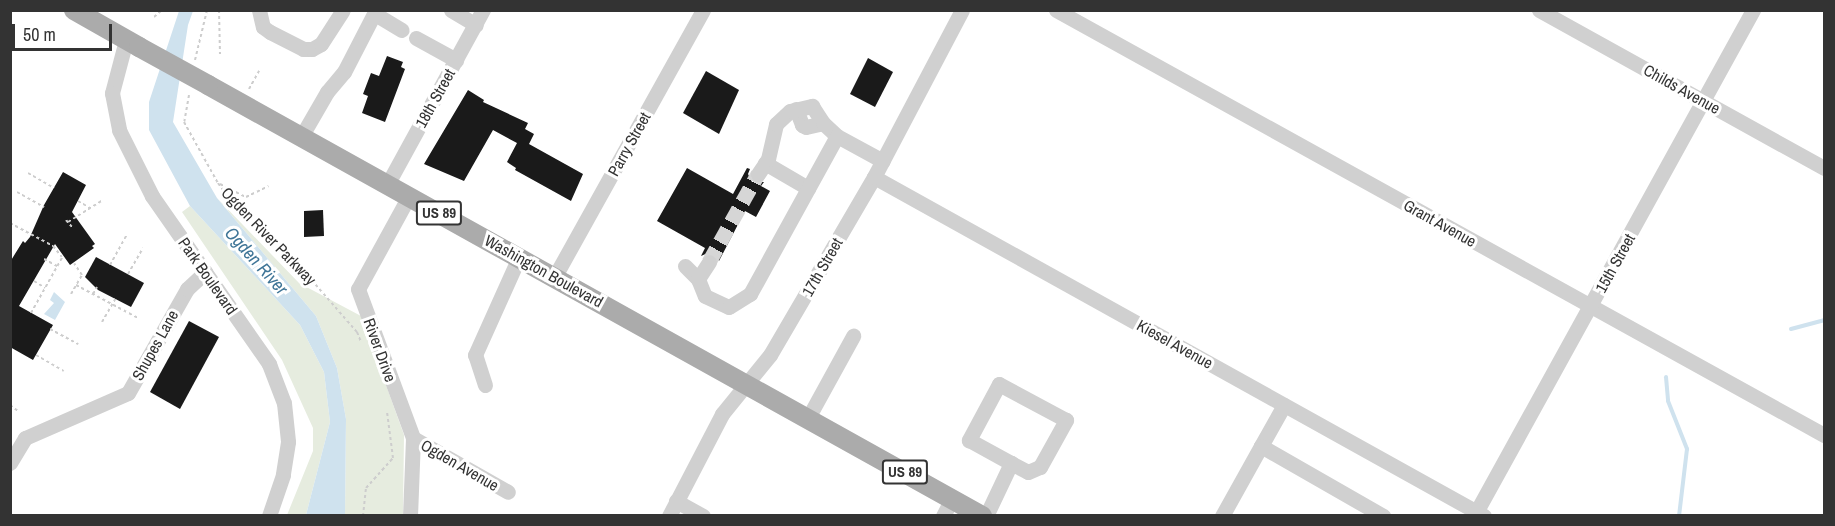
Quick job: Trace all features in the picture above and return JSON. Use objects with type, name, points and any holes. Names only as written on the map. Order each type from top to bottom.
[{"type":"main road","name":"Washington Boulevard","points":[[74,10],[133,43],[199,88],[241,104],[748,384],[807,418],[948,507],[984,516]]},
{"type":"street","points":[[259,10],[263,27],[303,49],[312,50],[321,44],[343,10]]},
{"type":"street","points":[[451,10],[476,25]]},
{"type":"street","name":"18th Street","points":[[387,185],[483,10]]},
{"type":"street","name":"Parry Street","points":[[555,276],[703,10]]},
{"type":"street","name":"17th Street","points":[[669,516],[722,414],[770,355],[874,177],[962,10]]},
{"type":"street","name":"Grant Avenue","points":[[1056,10],[1824,435]]},
{"type":"street","name":"Childs Avenue","points":[[1539,10],[1824,168]]},
{"type":"street","name":"15th Street","points":[[1478,514],[1753,10]]},
{"type":"street","points":[[301,137],[327,92],[344,72],[376,12],[409,34],[456,60]]},
{"type":"street","name":"Park Boulevard","points":[[133,43],[112,93],[118,130],[152,196],[269,364],[284,403],[288,442],[283,476],[269,516]]},
{"type":"street","points":[[808,188],[762,169],[776,124],[796,109],[812,105],[823,123],[837,136],[883,161]]},
{"type":"street","points":[[685,266],[698,279],[705,296],[729,307],[750,294],[837,136]]},
{"type":"street","name":"Kiesel Avenue","points":[[874,177],[1478,514]]},
{"type":"street","name":"River Drive","points":[[409,196],[358,289],[413,438],[410,516]]},
{"type":"street","points":[[485,385],[475,355],[519,257]]},
{"type":"street","points":[[698,279],[709,262]]},
{"type":"street","name":"Shupes Lane","points":[[10,463],[25,438],[128,393],[187,289],[205,272]]},
{"type":"street","points":[[807,418],[853,336]]},
{"type":"street","points":[[999,384],[1066,420],[1040,467],[1028,472],[1011,463],[969,440],[999,384]]},
{"type":"street","points":[[1222,516],[1284,405]]},
{"type":"street","name":"Ogden Avenue","points":[[413,438],[508,492]]},
{"type":"street","points":[[1261,446],[1383,516]]},
{"type":"street","points":[[984,516],[1011,463]]},
{"type":"street","points":[[676,501],[703,516]]},
{"type":"path","points":[[154,17],[162,10]]},
{"type":"path","points":[[194,69],[207,10]]},
{"type":"path","points":[[219,10],[220,54]]},
{"type":"path","points":[[241,104],[259,71]]},
{"type":"path","name":"Ogden River Parkway","points":[[199,88],[184,122],[218,183],[228,198],[288,254],[357,332],[361,343]]},
{"type":"path","points":[[28,173],[54,188]]},
{"type":"path","points":[[218,183],[246,197],[269,186]]},
{"type":"path","points":[[17,192],[44,207]]},
{"type":"path","points":[[73,228],[67,221],[103,200]]},
{"type":"path","points":[[78,201],[90,208]]},
{"type":"path","points":[[10,223],[53,246],[63,256],[31,313]]},
{"type":"path","points":[[110,264],[127,234]]},
{"type":"path","points":[[128,274],[143,248]]},
{"type":"path","points":[[44,259],[57,266]]},
{"type":"path","points":[[71,294],[82,274],[74,263]]},
{"type":"path","points":[[34,281],[45,288]]},
{"type":"path","points":[[76,285],[138,318]]},
{"type":"path","points":[[93,294],[97,286]]},
{"type":"path","points":[[102,322],[116,298]]},
{"type":"path","points":[[50,329],[78,345]]},
{"type":"path","points":[[36,355],[64,371]]},
{"type":"path","points":[[10,405],[18,411]]},
{"type":"path","points":[[363,516],[366,488],[393,458],[387,409]]},
{"type":"shaded area","points":[[217,198],[299,283],[361,316],[404,435],[403,515],[345,515],[346,419],[337,368],[316,316]]},
{"type":"shaded area","points":[[190,206],[300,325],[324,372],[330,422],[306,515],[287,515],[313,451],[313,428],[282,360],[182,212]]},
{"type":"water","name":"Ogden River","points":[[179,11],[193,11],[188,25],[173,122],[217,198],[316,316],[337,368],[346,419],[345,515],[306,515],[330,422],[324,372],[300,325],[190,206],[149,130],[149,102]]},
{"type":"water","points":[[54,292],[65,302],[55,320],[44,314],[54,303],[50,300]]},
{"type":"building","points":[[387,56],[403,62],[401,67],[405,69],[385,122],[362,113],[368,96],[363,94],[371,73],[379,76]]},
{"type":"building","points":[[868,58],[893,72],[875,107],[850,94]]},
{"type":"building","points":[[706,71],[739,90],[719,134],[683,113]]},
{"type":"building","points":[[468,90],[484,100],[483,102],[528,123],[525,129],[534,134],[529,144],[583,174],[571,201],[515,170],[516,168],[507,162],[517,143],[493,130],[464,181],[424,164]]},
{"type":"building","points":[[687,168],[733,194],[747,168],[750,169],[748,174],[752,182],[764,182],[761,186],[770,191],[756,217],[745,211],[719,261],[715,254],[710,252],[701,256],[705,248],[657,221]]},
{"type":"building","points":[[63,172],[86,185],[72,212],[95,244],[92,246],[94,248],[70,265],[55,244],[19,306],[53,325],[33,360],[10,347],[10,262],[23,241],[25,243],[30,237],[44,205]]},
{"type":"building","points":[[323,210],[324,236],[304,237],[304,211]]},
{"type":"building","points":[[96,257],[144,283],[131,307],[98,290],[85,277]]},
{"type":"building","points":[[189,321],[219,337],[180,409],[150,392]]},
{"type":"waterway","points":[[1791,329],[1824,320]]},
{"type":"waterway","points":[[1666,377],[1668,401],[1687,449],[1679,516]]},
{"type":"tunnel","points":[[709,262],[758,174]]}]
